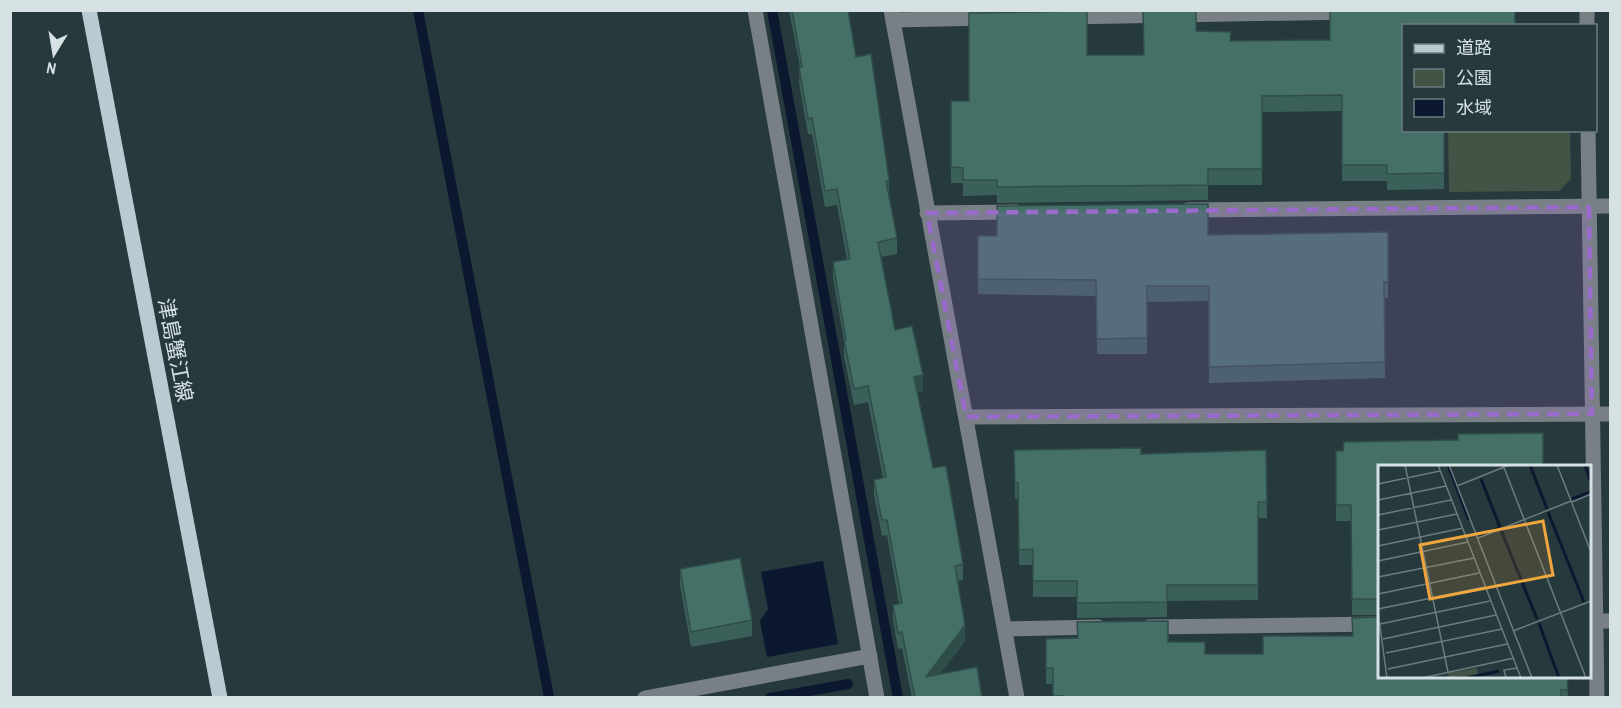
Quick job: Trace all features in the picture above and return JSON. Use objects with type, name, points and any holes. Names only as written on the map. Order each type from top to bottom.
[{"type":"main road","name":"津島蟹江線","points":[[89,10],[220,698]]},
{"type":"street","points":[[755,10],[877,698]]},
{"type":"street","points":[[1049,17],[1360,12]]},
{"type":"street","points":[[1001,18],[892,15],[1017,698]]},
{"type":"street","points":[[1588,132],[1592,414],[1599,621],[1597,698]]},
{"type":"street","points":[[1175,210],[1611,206]]},
{"type":"street","points":[[927,213],[1033,212]]},
{"type":"street","points":[[966,417],[1611,414]]},
{"type":"street","points":[[1136,627],[1378,624]]},
{"type":"street","points":[[1005,628],[1112,627]]},
{"type":"street","points":[[645,698],[870,656]]},
{"type":"highlighted area","points":[[1589,207],[1592,414],[966,417],[927,213]]},
{"type":"green space","points":[[1448,132],[1570,132],[1571,179],[1559,191],[1449,192]]},
{"type":"water","points":[[823,561],[838,644],[767,657],[760,621],[768,609],[761,572]]},
{"type":"building","points":[[792,10],[848,10],[856,57],[871,54],[889,180],[886,181],[897,238],[878,242],[895,330],[912,326],[923,375],[914,377],[933,468],[946,466],[963,564],[955,566],[965,625],[926,677],[977,667],[982,698],[915,698],[902,632],[898,633],[893,605],[902,603],[887,520],[882,520],[874,480],[886,477],[868,386],[854,389],[844,340],[846,340],[833,262],[850,259],[837,189],[825,191],[812,118],[808,119]]},
{"type":"building","points":[[1143,10],[1196,10],[1196,31],[1231,32],[1230,41],[1330,40],[1330,10],[1515,10],[1515,24],[1402,24],[1402,132],[1444,132],[1444,173],[1387,174],[1387,165],[1342,165],[1342,95],[1262,96],[1262,169],[1208,169],[1208,185],[997,187],[997,180],[963,180],[963,168],[951,167],[951,101],[969,101],[969,13],[1087,11],[1087,55],[1144,55]]},
{"type":"building","points":[[1208,204],[1208,235],[1388,232],[1388,282],[1384,282],[1385,362],[1209,367],[1209,286],[1147,286],[1147,338],[1097,339],[1096,280],[978,279],[978,236],[997,236],[997,206]]},
{"type":"building","points":[[1543,433],[1543,465],[1378,465],[1378,599],[1352,599],[1351,505],[1336,505],[1336,451],[1343,451],[1344,442],[1458,440],[1458,434]]},
{"type":"building","points":[[1141,448],[1141,454],[1266,450],[1267,502],[1258,502],[1258,585],[1167,585],[1167,602],[1077,603],[1077,581],[1033,581],[1033,549],[1019,550],[1018,483],[1015,483],[1014,450]]},
{"type":"building","points":[[740,558],[752,620],[691,632],[680,569]]},
{"type":"building","points":[[1378,617],[1378,678],[1567,678],[1568,690],[1561,690],[1561,698],[1064,698],[1064,696],[1053,696],[1053,668],[1046,668],[1046,639],[1078,638],[1077,622],[1168,621],[1168,642],[1205,642],[1205,654],[1263,654],[1263,636],[1353,636],[1352,618]]},
{"type":"waterway","points":[[418,10],[549,697]]},
{"type":"waterway","points":[[772,10],[898,698]]},
{"type":"waterway","points":[[770,698],[848,684]]}]
